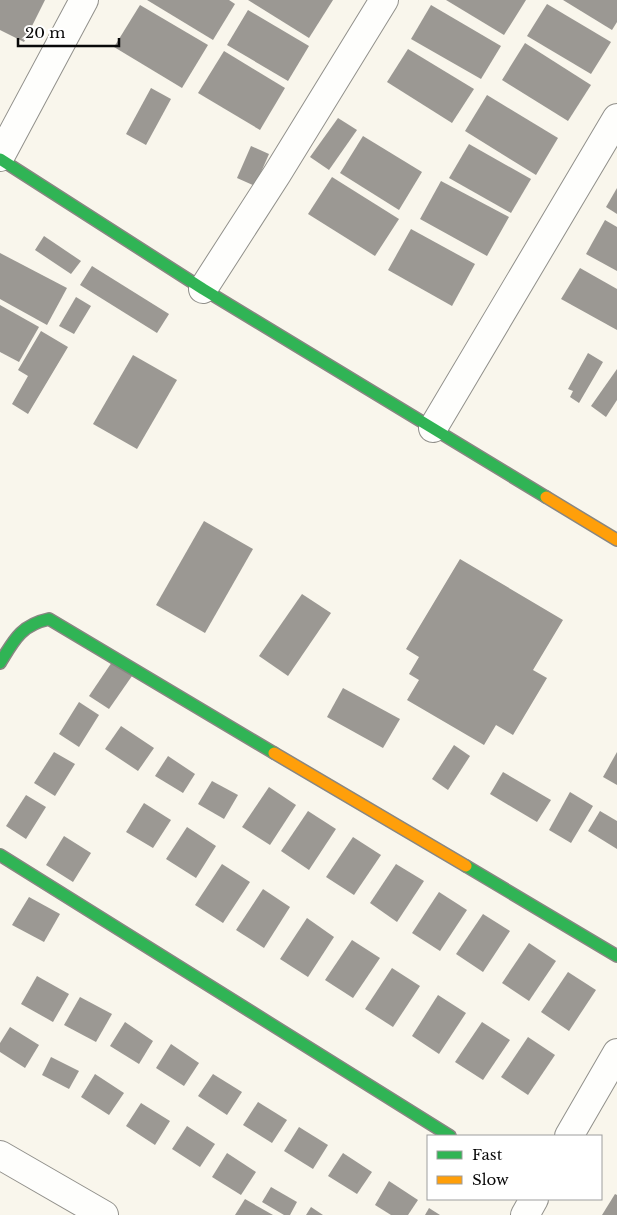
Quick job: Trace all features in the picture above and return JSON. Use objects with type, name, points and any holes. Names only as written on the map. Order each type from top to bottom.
[{"type":"street","points":[[84,0],[0,158],[203,289],[617,540]]},
{"type":"street","points":[[203,289],[277,174],[384,0]]},
{"type":"street","points":[[434,428],[617,118]]},
{"type":"street","points":[[0,663],[20,631],[37,621],[49,619],[617,956]]},
{"type":"street","points":[[0,855],[448,1135]]},
{"type":"street","points":[[570,1135],[617,1053]]},
{"type":"street","points":[[0,1155],[104,1215]]},
{"type":"street","points":[[526,1215],[534,1200]]},
{"type":"building","points":[[0,0],[45,0],[24,42],[0,30]]},
{"type":"building","points":[[147,0],[229,0],[235,4],[213,40]]},
{"type":"building","points":[[248,0],[333,0],[309,38]]},
{"type":"building","points":[[446,0],[526,0],[504,35]]},
{"type":"building","points":[[563,0],[617,0],[617,22],[612,30]]},
{"type":"building","points":[[547,4],[611,42],[591,74],[527,36]]},
{"type":"building","points":[[140,5],[208,45],[182,88],[114,47]]},
{"type":"building","points":[[431,5],[501,46],[481,79],[411,39]]},
{"type":"building","points":[[248,10],[309,46],[288,81],[227,45]]},
{"type":"building","points":[[525,43],[591,85],[568,121],[502,80]]},
{"type":"building","points":[[408,49],[474,89],[452,123],[387,82]]},
{"type":"building","points":[[224,51],[285,88],[260,130],[198,93]]},
{"type":"building","points":[[151,88],[171,99],[146,145],[126,134]]},
{"type":"building","points":[[487,95],[558,138],[536,175],[465,131]]},
{"type":"building","points":[[338,118],[357,130],[329,170],[310,157]]},
{"type":"building","points":[[363,136],[422,172],[399,210],[340,173]]},
{"type":"building","points":[[469,144],[531,179],[511,213],[449,178]]},
{"type":"building","points":[[251,146],[269,154],[255,186],[237,178]]},
{"type":"building","points":[[332,177],[399,219],[375,256],[308,214]]},
{"type":"building","points":[[441,181],[509,217],[487,256],[420,219]]},
{"type":"building","points":[[617,188],[617,214],[606,207]]},
{"type":"building","points":[[605,220],[617,227],[617,271],[586,254]]},
{"type":"building","points":[[411,229],[475,264],[452,306],[388,270]]},
{"type":"building","points":[[44,236],[81,261],[71,274],[35,250]]},
{"type":"building","points":[[0,253],[67,288],[47,325],[0,299]]},
{"type":"building","points":[[92,266],[169,314],[157,333],[80,285]]},
{"type":"building","points":[[580,268],[617,289],[617,330],[561,299]]},
{"type":"building","points":[[76,297],[91,306],[74,334],[59,326]]},
{"type":"building","points":[[0,305],[39,327],[19,362],[0,352]]},
{"type":"building","points":[[41,331],[68,347],[28,414],[12,404],[28,376],[18,370]]},
{"type":"building","points":[[588,353],[603,362],[579,403],[570,397],[573,391],[568,389]]},
{"type":"building","points":[[133,355],[177,380],[137,449],[93,424]]},
{"type":"building","points":[[617,369],[617,400],[606,417],[591,406]]},
{"type":"building","points":[[204,521],[253,549],[205,633],[156,605]]},
{"type":"building","points":[[460,559],[563,620],[533,670],[547,678],[513,735],[496,725],[484,745],[407,700],[419,680],[409,674],[419,657],[406,649]]},
{"type":"building","points":[[302,594],[331,613],[288,676],[259,656]]},
{"type":"building","points":[[112,662],[132,676],[109,709],[89,696]]},
{"type":"building","points":[[343,688],[400,719],[383,748],[327,717]]},
{"type":"building","points":[[79,702],[99,715],[79,747],[59,734]]},
{"type":"building","points":[[121,726],[154,748],[138,771],[105,749]]},
{"type":"building","points":[[454,745],[470,756],[448,790],[432,779]]},
{"type":"building","points":[[54,752],[75,764],[55,796],[34,783]]},
{"type":"building","points":[[617,752],[617,785],[603,777]]},
{"type":"building","points":[[168,756],[195,774],[183,793],[155,776]]},
{"type":"building","points":[[503,772],[551,800],[537,822],[490,794]]},
{"type":"building","points":[[212,781],[238,795],[224,819],[198,804]]},
{"type":"building","points":[[269,787],[296,805],[270,845],[242,827]]},
{"type":"building","points":[[570,792],[593,806],[571,843],[549,830]]},
{"type":"building","points":[[26,795],[46,807],[26,839],[6,826]]},
{"type":"building","points":[[144,803],[171,820],[153,848],[126,832]]},
{"type":"building","points":[[308,811],[336,829],[309,870],[281,851]]},
{"type":"building","points":[[600,811],[617,821],[617,849],[588,831]]},
{"type":"building","points":[[187,827],[216,846],[196,878],[166,859]]},
{"type":"building","points":[[64,836],[91,853],[73,882],[46,865]]},
{"type":"building","points":[[353,837],[381,855],[354,895],[326,877]]},
{"type":"building","points":[[222,864],[250,882],[223,923],[195,905]]},
{"type":"building","points":[[396,864],[424,881],[397,922],[370,903]]},
{"type":"building","points":[[263,889],[290,907],[264,948],[236,930]]},
{"type":"building","points":[[439,892],[467,910],[440,951],[412,933]]},
{"type":"building","points":[[29,897],[60,914],[44,942],[12,925]]},
{"type":"building","points":[[483,914],[510,931],[483,972],[456,954]]},
{"type":"building","points":[[307,918],[334,937],[308,977],[280,959]]},
{"type":"building","points":[[352,940],[380,958],[353,998],[325,980]]},
{"type":"building","points":[[529,943],[556,961],[529,1001],[502,983]]},
{"type":"building","points":[[392,968],[420,986],[393,1027],[365,1009]]},
{"type":"building","points":[[568,972],[596,990],[569,1031],[541,1012]]},
{"type":"building","points":[[37,976],[69,994],[53,1022],[21,1004]]},
{"type":"building","points":[[438,995],[466,1013],[439,1054],[412,1036]]},
{"type":"building","points":[[80,997],[112,1014],[96,1042],[64,1025]]},
{"type":"building","points":[[125,1022],[153,1041],[139,1064],[110,1046]]},
{"type":"building","points":[[482,1022],[510,1040],[483,1080],[455,1062]]},
{"type":"building","points":[[10,1027],[39,1045],[25,1068],[0,1052],[0,1043]]},
{"type":"building","points":[[528,1037],[555,1055],[528,1095],[501,1077]]},
{"type":"building","points":[[171,1044],[199,1063],[184,1086],[156,1068]]},
{"type":"building","points":[[51,1057],[79,1071],[69,1089],[42,1075]]},
{"type":"building","points":[[95,1074],[124,1093],[109,1115],[81,1097]]},
{"type":"building","points":[[213,1074],[242,1092],[227,1115],[198,1096]]},
{"type":"building","points":[[258,1102],[287,1120],[272,1143],[243,1125]]},
{"type":"building","points":[[141,1103],[170,1121],[155,1145],[126,1126]]},
{"type":"building","points":[[187,1126],[215,1144],[200,1167],[172,1149]]},
{"type":"building","points":[[299,1127],[328,1145],[313,1169],[284,1151]]},
{"type":"building","points":[[227,1153],[256,1172],[241,1195],[212,1177]]},
{"type":"building","points":[[343,1153],[372,1172],[357,1194],[328,1176]]},
{"type":"building","points":[[389,1181],[418,1200],[408,1215],[391,1215],[375,1205]]},
{"type":"building","points":[[271,1187],[297,1202],[290,1215],[284,1215],[262,1202]]},
{"type":"building","points":[[615,1194],[617,1195],[617,1215],[602,1215]]},
{"type":"building","points":[[245,1199],[273,1215],[235,1215]]},
{"type":"building","points":[[311,1207],[323,1215],[306,1215]]},
{"type":"building","points":[[429,1208],[440,1215],[425,1215]]},
{"type":"traffic: fast","points":[[0,159],[203,289],[546,497]]},
{"type":"traffic: fast","points":[[0,663],[14,641],[25,629],[49,619],[274,753]]},
{"type":"traffic: fast","points":[[0,855],[448,1135]]},
{"type":"traffic: fast","points":[[466,866],[617,956]]},
{"type":"traffic: slow","points":[[546,497],[617,540]]},
{"type":"traffic: slow","points":[[274,753],[466,866]]}]
